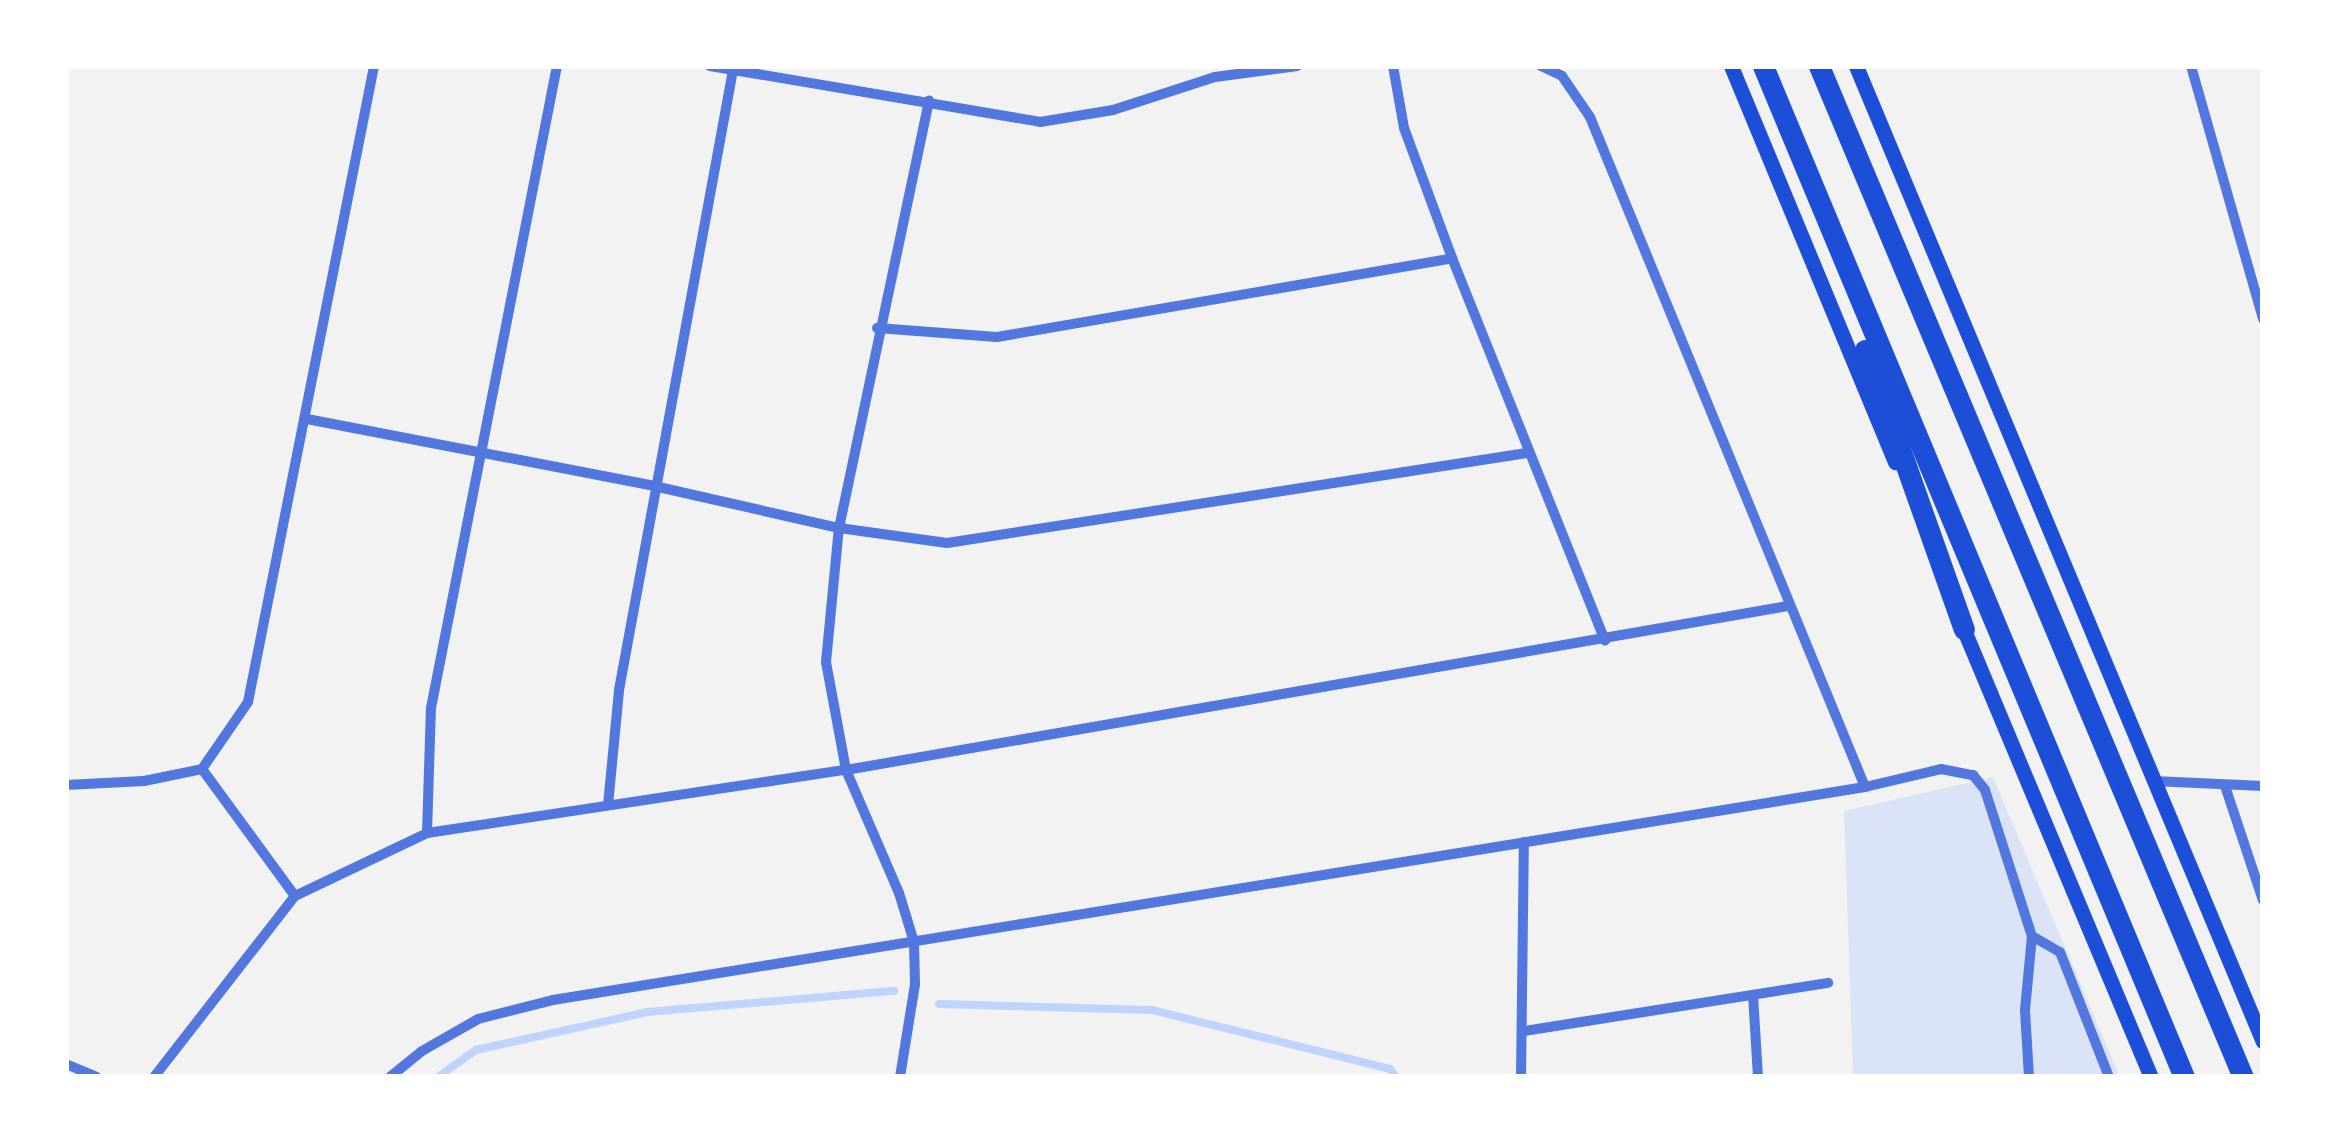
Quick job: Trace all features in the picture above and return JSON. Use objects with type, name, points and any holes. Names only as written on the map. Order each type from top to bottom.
[{"type":"highway","points":[[1763,66],[2184,1077]]},
{"type":"highway","points":[[1819,66],[2242,1077]]},
{"type":"highway","points":[[1777,101],[1964,629]]},
{"type":"main road","points":[[1731,66],[2151,1077]]},
{"type":"main road","points":[[1856,66],[2263,1042]]},
{"type":"street","points":[[67,787],[144,781],[202,769],[239,720],[254,685],[374,66]]},
{"type":"street","points":[[427,832],[431,708],[557,66]]},
{"type":"street","points":[[710,66],[1054,121],[1113,110],[1215,77],[1297,66]]},
{"type":"street","points":[[1393,66],[1404,128],[1452,258],[1605,640]]},
{"type":"street","points":[[1541,66],[1562,76],[1590,117],[1865,787]]},
{"type":"street","points":[[2191,66],[2263,319]]},
{"type":"street","points":[[608,805],[619,690],[733,70]]},
{"type":"street","points":[[900,1077],[915,984],[914,942],[899,893],[846,770],[826,662],[839,528],[877,328],[929,100]]},
{"type":"street","points":[[877,328],[997,337],[1452,258]]},
{"type":"street","points":[[307,419],[654,486],[839,528],[973,543],[1527,453]]},
{"type":"street","points":[[154,1077],[295,896],[427,832],[846,770],[1788,606]]},
{"type":"street","points":[[202,769],[295,896]]},
{"type":"street","points":[[390,1077],[422,1051],[501,1012],[1865,787],[1941,769],[1972,776],[1984,790],[2032,936],[2025,1010],[2029,1077]]},
{"type":"street","points":[[2153,781],[2263,786]]},
{"type":"street","points":[[2225,786],[2263,900]]},
{"type":"street","points":[[1522,1077],[1524,842]]},
{"type":"street","points":[[2032,936],[2060,952],[2109,1077]]},
{"type":"street","points":[[1524,1031],[1828,983]]},
{"type":"street","points":[[1753,995],[1758,1077]]},
{"type":"street","points":[[66,1064],[96,1077]]},
{"type":"shaded area","points":[[1993,777],[2120,1077],[1853,1077],[1844,811]]},
{"type":"waterway","points":[[438,1077],[476,1050],[647,1012],[894,991]]},
{"type":"waterway","points":[[939,1004],[1152,1010],[1390,1069],[1396,1077]]}]
